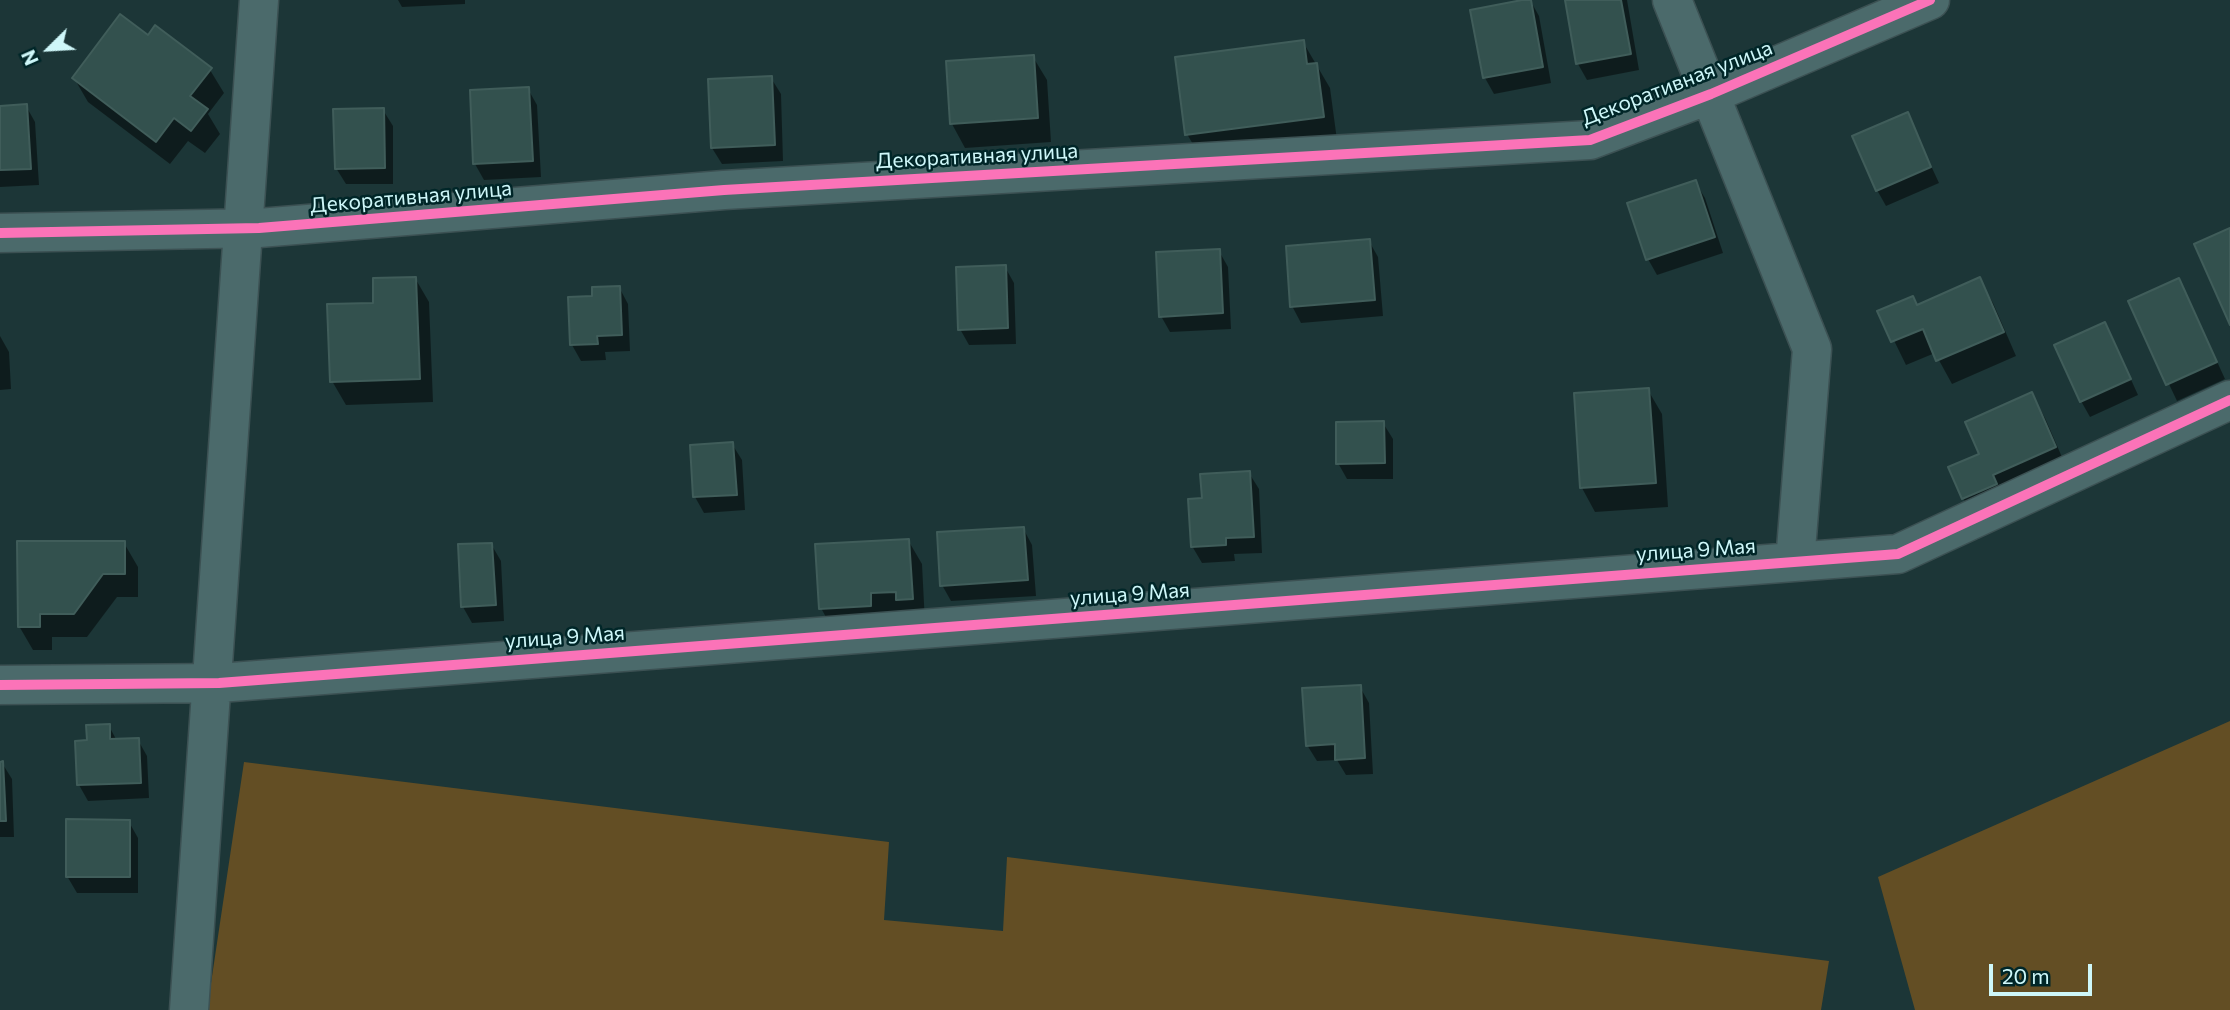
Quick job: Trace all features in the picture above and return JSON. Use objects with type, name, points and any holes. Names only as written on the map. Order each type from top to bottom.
[{"type":"street","points":[[189,1010],[259,0]]},
{"type":"street","points":[[1672,0],[1812,349],[1795,562]]},
{"type":"street","name":"Декоративная улица","points":[[0,233],[243,229],[724,190],[1590,140],[1711,94],[1930,0]]},
{"type":"street","name":"улица 9 Мая","points":[[0,685],[212,683],[1898,554],[2230,400]]},
{"type":"shaded area","points":[[2230,721],[2230,1010],[1915,1010],[1878,877]]},
{"type":"shaded area","points":[[244,762],[889,842],[884,920],[1003,931],[1007,857],[1829,961],[1821,1010],[207,1010]]},
{"type":"building","points":[[1531,0],[1543,67],[1483,78],[1470,10]]},
{"type":"building","points":[[1565,0],[1621,0],[1631,54],[1576,64]]},
{"type":"building","points":[[120,14],[148,35],[155,25],[212,68],[190,96],[208,109],[191,131],[174,118],[156,142],[72,78]]},
{"type":"building","points":[[1304,40],[1307,64],[1317,63],[1324,117],[1185,135],[1175,57]]},
{"type":"building","points":[[1034,55],[1038,118],[950,124],[946,61]]},
{"type":"building","points":[[772,76],[775,145],[711,148],[708,79]]},
{"type":"building","points":[[529,87],[533,161],[473,164],[470,90]]},
{"type":"building","points":[[27,104],[31,169],[0,170],[0,106]]},
{"type":"building","points":[[384,108],[385,168],[335,169],[333,109]]},
{"type":"building","points":[[1908,112],[1931,167],[1876,191],[1852,136]]},
{"type":"building","points":[[1696,180],[1715,237],[1646,260],[1627,203]]},
{"type":"building","points":[[2230,228],[2230,325],[2194,244]]},
{"type":"building","points":[[1370,239],[1375,300],[1290,307],[1286,246]]},
{"type":"building","points":[[1220,249],[1223,313],[1159,317],[1156,252]]},
{"type":"building","points":[[1006,265],[1008,328],[958,330],[956,267]]},
{"type":"building","points":[[416,277],[420,379],[330,382],[327,304],[373,303],[373,278]]},
{"type":"building","points":[[1980,277],[2004,332],[1936,361],[1923,329],[1891,342],[1877,311],[1913,296],[1917,305]]},
{"type":"building","points":[[2179,278],[2217,362],[2166,385],[2128,301]]},
{"type":"building","points":[[620,286],[622,335],[597,336],[598,344],[570,345],[568,297],[592,296],[592,287]]},
{"type":"building","points":[[2105,322],[2131,379],[2080,402],[2054,345]]},
{"type":"building","points":[[1649,388],[1656,483],[1580,488],[1574,393]]},
{"type":"building","points":[[2032,392],[2056,447],[1993,475],[1997,484],[1962,499],[1948,467],[1979,454],[1965,422]]},
{"type":"building","points":[[1384,421],[1385,463],[1336,464],[1336,422]]},
{"type":"building","points":[[733,442],[737,495],[693,497],[690,445]]},
{"type":"building","points":[[1250,471],[1254,537],[1226,538],[1226,545],[1191,547],[1188,499],[1202,498],[1200,474]]},
{"type":"building","points":[[1024,527],[1028,580],[940,586],[937,532]]},
{"type":"building","points":[[909,539],[913,599],[896,600],[896,592],[871,593],[871,606],[819,609],[815,544]]},
{"type":"building","points":[[17,541],[125,541],[125,574],[103,574],[74,614],[40,614],[40,627],[18,627]]},
{"type":"building","points":[[492,543],[496,605],[461,607],[458,544]]},
{"type":"building","points":[[1361,685],[1365,758],[1335,760],[1335,744],[1306,746],[1302,688]]},
{"type":"building","points":[[110,724],[110,739],[139,738],[141,783],[77,785],[75,741],[87,740],[86,725]]},
{"type":"building","points":[[3,761],[6,821],[0,821],[0,762]]},
{"type":"building","points":[[66,819],[130,820],[130,877],[66,877]]},
{"type":"cycle path","points":[[0,233],[259,228],[724,190],[1590,140],[1711,94],[1930,0]]},
{"type":"cycle path","points":[[0,685],[219,683],[1898,554],[2230,400]]}]
